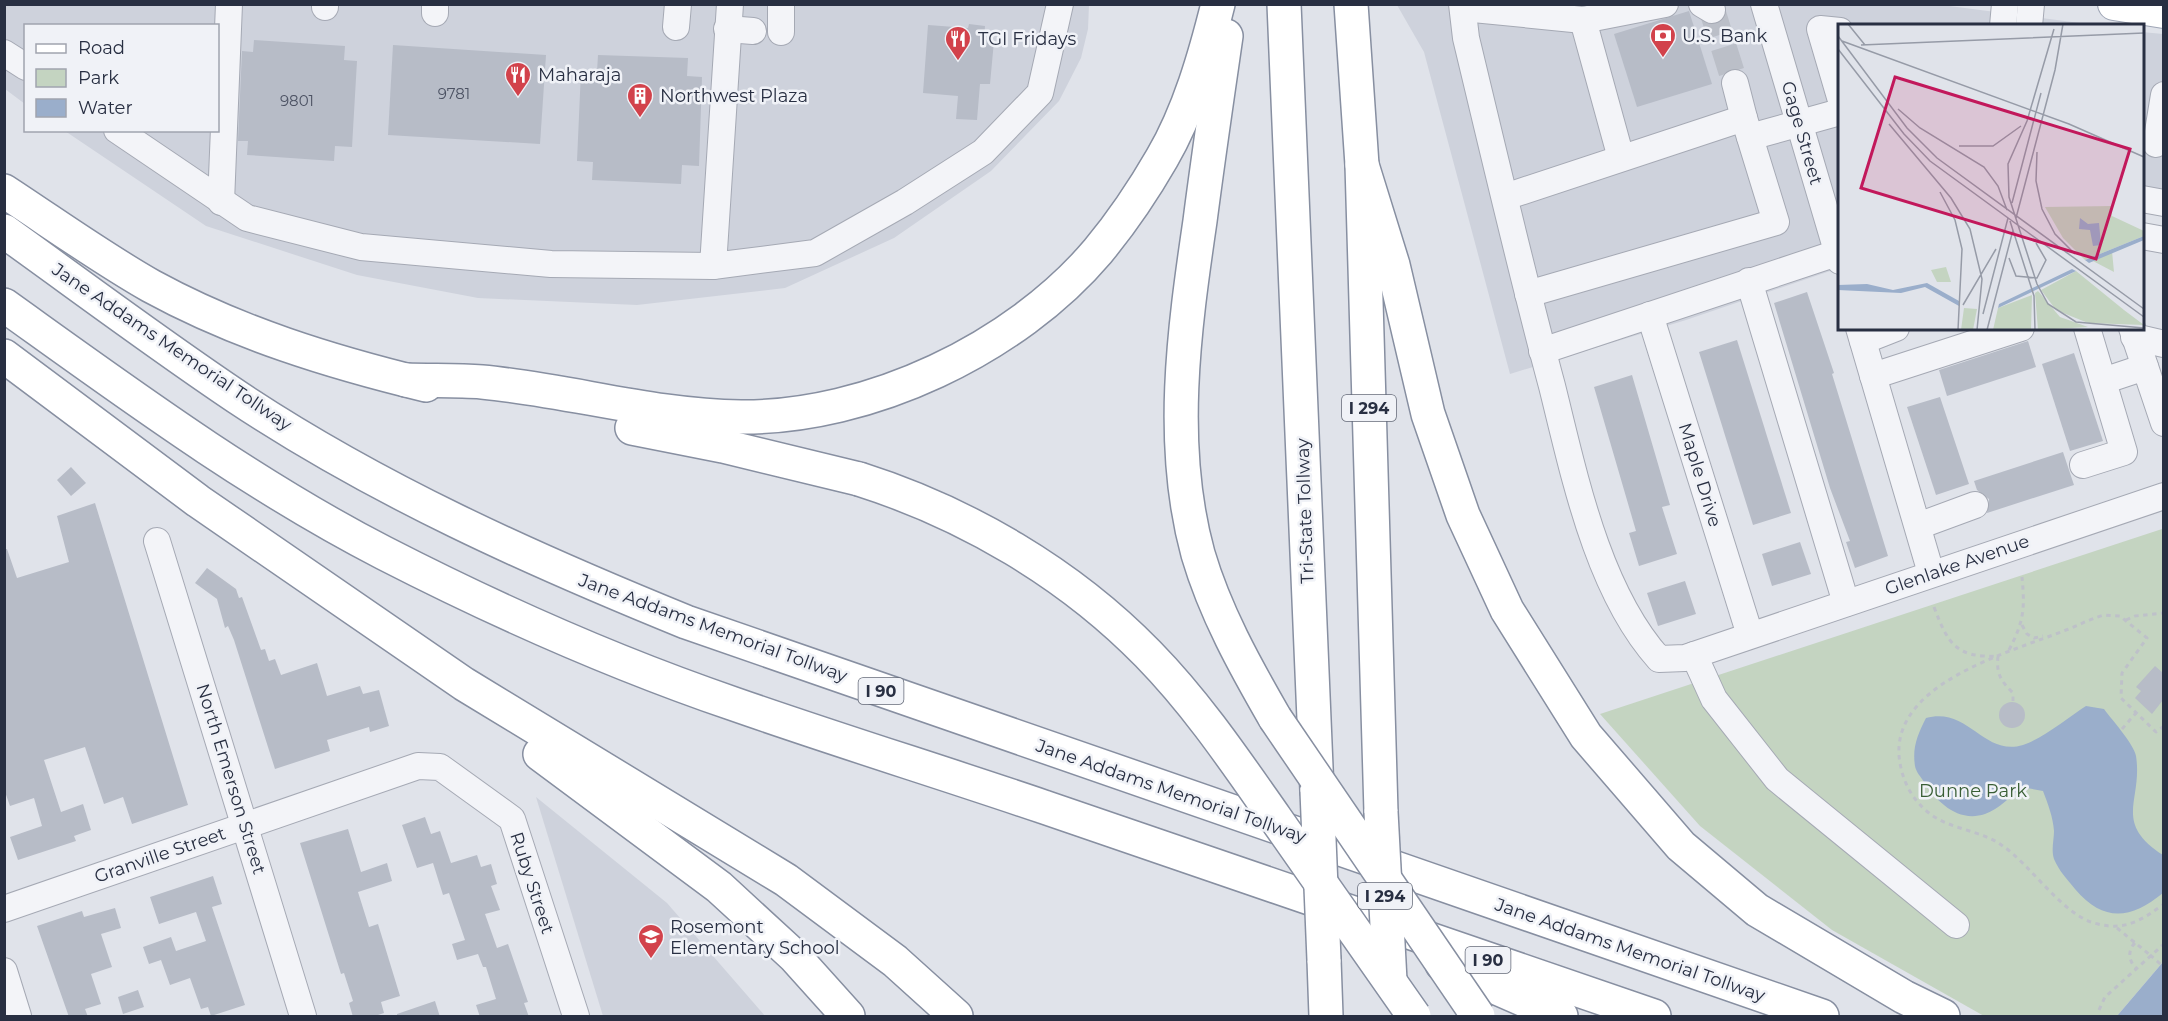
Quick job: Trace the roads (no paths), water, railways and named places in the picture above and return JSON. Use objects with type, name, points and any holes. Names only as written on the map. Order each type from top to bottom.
[{"type":"highway","points":[[405,380],[483,382],[688,415],[744,417],[798,414],[855,400],[914,381],[959,360],[1010,329],[1054,294],[1096,252],[1136,201],[1164,155],[1192,91],[1218,4]]},
{"type":"highway","points":[[1225,4],[1226,35],[1189,294],[1182,391],[1185,476],[1198,554],[1222,618],[1242,662],[1275,718],[1478,1017]]},
{"type":"highway","name":"Tri-State Tollway","points":[[1284,4],[1324,960],[1323,1009]]},
{"type":"highway","name":"I 294","points":[[1351,4],[1362,165],[1381,812],[1390,1017]]},
{"type":"highway","points":[[1362,165],[1393,265],[1428,414],[1463,515],[1507,610],[1586,736],[1681,846],[1758,910],[1904,997],[1943,1017]]},
{"type":"highway","points":[[4,191],[122,268],[211,316],[279,343],[405,380],[496,401],[723,446],[859,479],[928,505],[983,531],[1051,573],[1104,614],[1147,653],[1218,737],[1414,1017]]},
{"type":"highway","name":"Jane Addams Memorial Tollway","points":[[4,231],[238,398],[339,459],[477,532],[569,574],[686,622],[1822,1017]]},
{"type":"highway","name":"I 90","points":[[4,304],[224,459],[289,499],[381,552],[513,616],[628,665],[732,704],[1054,810],[1654,1017]]},
{"type":"highway","points":[[4,356],[198,501],[464,684],[786,880],[895,961],[956,1017]]},
{"type":"highway","points":[[464,684],[507,729],[719,887],[794,956],[848,1017]]},
{"type":"highway","points":[[1369,919],[1419,954],[1561,1017]]},
{"type":"main road","points":[[2114,4],[2149,13]]},
{"type":"street","points":[[221,202],[229,4]]},
{"type":"street","points":[[781,4],[781,32]]},
{"type":"street","points":[[120,132],[247,218],[361,247],[550,264],[713,266],[815,253],[905,202],[983,152],[1040,93],[1060,4]]},
{"type":"street","points":[[1665,4],[1583,20],[1463,6],[1466,38],[1542,351],[1749,281],[1838,255]]},
{"type":"street","name":"Gage Street","points":[[1764,4],[1838,252]]},
{"type":"street","points":[[2003,24],[2005,4]]},
{"type":"street","points":[[2029,24],[2031,4]]},
{"type":"street","points":[[713,266],[729,17],[753,31]]},
{"type":"street","points":[[1583,20],[1621,158]]},
{"type":"street","points":[[1838,31],[1820,29],[1838,93]]},
{"type":"street","points":[[4,53],[24,66]]},
{"type":"street","points":[[1528,294],[1776,222],[1735,83]]},
{"type":"street","points":[[2154,143],[2163,95]]},
{"type":"street","points":[[1505,197],[1621,158],[1747,127],[1800,125],[1838,112]]},
{"type":"street","points":[[2144,199],[2163,203]]},
{"type":"street","points":[[2144,236],[2163,240]]},
{"type":"street","points":[[1749,281],[1846,603]]},
{"type":"street","name":"Maple Drive","points":[[1650,315],[1750,635]]},
{"type":"street","points":[[1886,330],[1861,335],[1931,573]]},
{"type":"street","points":[[1873,376],[2015,330]]},
{"type":"street","points":[[2083,465],[2124,452],[2087,330]]},
{"type":"street","points":[[2133,333],[2163,344]]},
{"type":"street","points":[[2133,333],[2163,423]]},
{"type":"street","name":"Glenlake Avenue","points":[[1542,351],[1583,506],[1619,600],[1641,639],[1659,659],[1685,658],[2163,496]]},
{"type":"street","points":[[2103,381],[2145,367]]},
{"type":"street","points":[[1918,526],[1975,505]]},
{"type":"street","name":"North Emerson Street","points":[[157,541],[303,1017]]},
{"type":"street","points":[[1694,655],[1714,699],[1777,778],[1956,925]]},
{"type":"street","name":"Granville Street","points":[[4,909],[418,766]]},
{"type":"street","name":"Ruby Street","points":[[418,766],[440,767],[512,819],[576,1017]]},
{"type":"street","points":[[4,971],[18,1017]]},
{"type":"water","points":[[2086,706],[2104,709],[2134,751],[2137,772],[2134,821],[2138,832],[2147,843],[2163,855],[2163,893],[2140,908],[2118,914],[2096,908],[2086,900],[2056,863],[2053,856],[2054,831],[2043,791],[2022,787],[1990,812],[1966,816],[1949,809],[1935,797],[1915,766],[1916,741],[1926,718],[1941,716],[1953,719],[1965,724],[1986,739],[2009,747],[2023,745],[2038,738]]},
{"type":"water","points":[[2163,962],[2163,1016],[2117,1016]]},
{"type":"tunnel","points":[[1712,10],[1735,83]]},
{"type":"place","name":"U.S. Bank","points":[[1663,59]]},
{"type":"place","name":"TGI Fridays","points":[[958,62]]},
{"type":"place","name":"Maharaja","points":[[518,98]]},
{"type":"place","name":"Northwest Plaza","points":[[640,119]]},
{"type":"place","name":"Rosemont Elementary School","points":[[651,960]]},
{"type":"park label","name":"Dunne Park","points":[[1973,791]]}]
